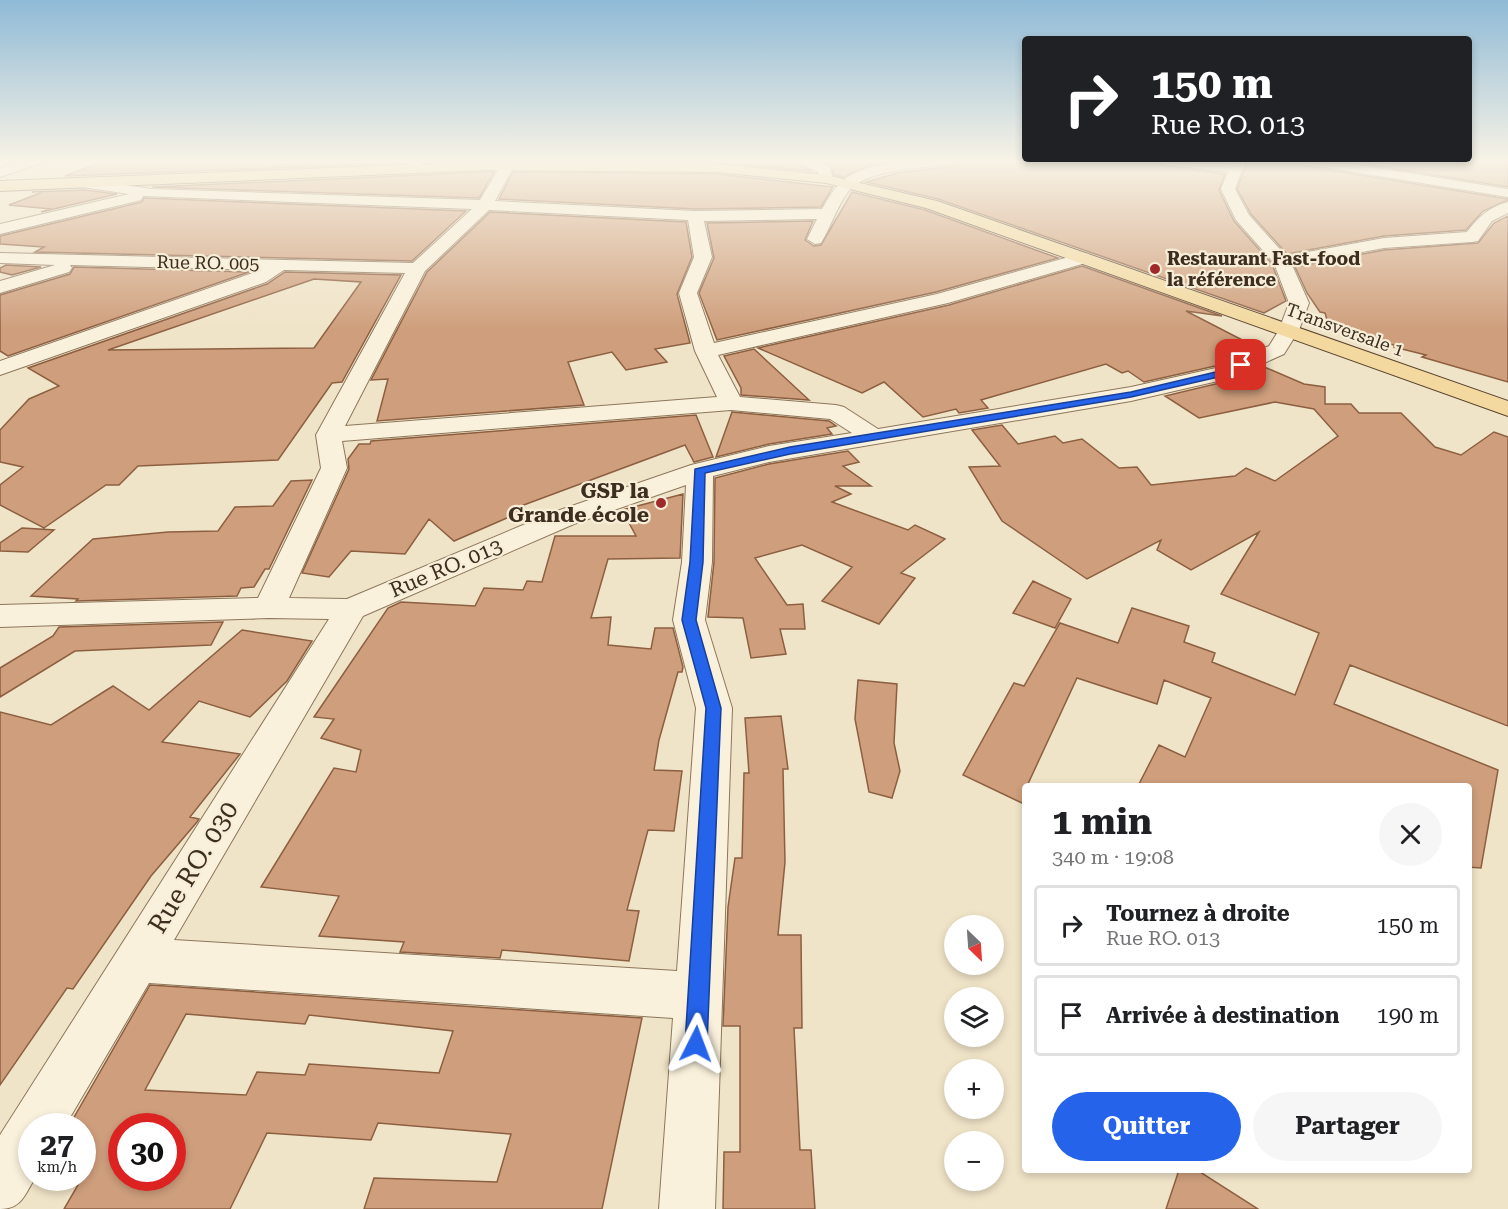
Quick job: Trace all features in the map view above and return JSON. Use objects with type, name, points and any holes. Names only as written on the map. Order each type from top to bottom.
[{"type":"main road","name":"Transversale 1","points":[[967,216],[1508,409]]},
{"type":"street","points":[[0,229],[53,216]]},
{"type":"street","points":[[269,608],[334,468],[328,435],[417,268],[472,216]]},
{"type":"street","points":[[695,216],[703,256],[688,292],[706,351],[731,403]]},
{"type":"street","points":[[815,239],[826,216]]},
{"type":"street","points":[[1242,216],[1281,262],[1299,303],[1289,330]]},
{"type":"street","points":[[1281,262],[1384,243],[1472,237],[1489,216]]},
{"type":"street","name":"Rue RO. 005","points":[[0,258],[417,268]]},
{"type":"street","points":[[706,351],[940,299],[1083,258]]},
{"type":"street","points":[[0,287],[90,260]]},
{"type":"street","points":[[0,368],[260,278],[283,265]]},
{"type":"street","name":"Rue RO. 013","points":[[0,616],[269,608],[351,609],[564,518],[699,471],[769,454],[1131,394],[1223,373],[1277,350],[1289,330]]},
{"type":"street","points":[[328,435],[731,403],[836,412],[873,436]]},
{"type":"street","points":[[687,1209],[714,708],[689,620],[697,562],[699,471]]},
{"type":"street","name":"Rue RO. 030","points":[[44,1113],[351,609]]},
{"type":"street","points":[[137,960],[698,996]]},
{"type":"street","points":[[0,1185],[18,1156]]},
{"type":"building","points":[[82,216],[460,216],[412,261],[35,252],[44,247],[0,244],[0,236]]},
{"type":"building","points":[[485,216],[577,216],[686,222],[692,257],[677,294],[690,343],[655,349],[667,362],[626,370],[612,352],[568,362],[584,405],[377,421],[388,379],[371,380],[427,272]]},
{"type":"building","points":[[838,216],[943,216],[1058,258],[936,292],[717,340],[699,293],[714,258],[707,223],[813,221],[805,240],[814,246],[821,245]]},
{"type":"building","points":[[988,216],[1232,216],[1272,264],[1286,301],[1264,313]]},
{"type":"building","points":[[1253,216],[1478,216],[1466,230],[1384,236],[1287,254]]},
{"type":"building","points":[[1508,216],[1508,382],[1422,357],[1426,355],[1394,347],[1395,345],[1344,337],[1344,332],[1330,330],[1325,313],[1320,312],[1307,293],[1295,267],[1384,250],[1478,243],[1494,223]]},
{"type":"building","points":[[6,265],[41,267],[12,275],[0,272],[0,268]]},
{"type":"building","points":[[1082,266],[1222,316],[1186,311],[1254,346],[1228,352],[1238,356],[1215,366],[1144,382],[1128,371],[1122,373],[1106,364],[981,400],[988,408],[959,413],[956,409],[923,417],[884,382],[862,393],[758,348],[949,305]]},
{"type":"building","points":[[74,267],[249,272],[8,356],[0,351],[0,295],[70,274]]},
{"type":"building","points":[[285,272],[401,275],[342,382],[332,383],[278,460],[138,466],[119,485],[106,485],[44,528],[0,505],[0,485],[23,467],[0,462],[0,430],[29,399],[59,386],[28,368],[267,284]],"holes":[[[314,279],[361,282],[314,348],[108,350]]]},
{"type":"building","points":[[754,349],[809,400],[741,395],[741,388],[724,356]]},
{"type":"building","points":[[1262,366],[1304,384],[1325,387],[1325,404],[1351,404],[1359,413],[1401,413],[1435,447],[1461,455],[1494,432],[1508,437],[1508,726],[1350,665],[1334,704],[1498,770],[1481,868],[1472,867],[1472,783],[1140,783],[1159,745],[1185,757],[1211,698],[1164,680],[1157,704],[1077,678],[1028,783],[1022,783],[1022,803],[963,775],[1014,683],[1024,686],[1060,623],[1118,643],[1132,608],[1189,626],[1184,642],[1215,653],[1212,662],[1295,695],[1319,633],[1221,594],[1259,532],[1191,570],[1157,550],[1161,540],[1087,579],[1002,521],[969,467],[1000,466],[972,430],[1002,425],[1018,444],[1055,436],[1063,443],[1082,439],[1119,468],[1137,467],[1151,485],[1235,476],[1246,468],[1275,481],[1338,436],[1314,409],[1275,402],[1199,418],[1165,396],[1232,380]]},
{"type":"building","points":[[732,412],[829,421],[836,426],[827,428],[832,434],[769,444],[716,457]]},
{"type":"building","points":[[696,415],[713,457],[694,462],[685,445],[521,506],[523,511],[454,541],[429,519],[405,554],[351,551],[329,577],[302,573],[349,469],[348,459],[359,444],[370,444],[371,441]]},
{"type":"building","points":[[848,451],[859,462],[843,466],[871,486],[835,486],[851,494],[832,502],[908,530],[915,525],[945,539],[901,573],[915,578],[879,624],[822,601],[852,567],[802,545],[755,558],[787,605],[803,604],[805,629],[780,629],[786,654],[751,658],[743,618],[708,617],[714,562],[715,478],[769,464]]},
{"type":"building","points":[[312,480],[269,569],[265,569],[254,587],[241,588],[237,596],[76,601],[78,599],[31,596],[93,539],[168,532],[218,531],[235,507],[273,506],[291,481]]},
{"type":"building","points":[[683,494],[680,558],[608,559],[591,618],[611,617],[608,645],[651,649],[655,628],[673,628],[683,667],[682,672],[678,672],[659,740],[654,770],[682,771],[674,831],[648,830],[627,910],[639,911],[629,961],[502,950],[500,958],[400,952],[404,942],[319,936],[339,896],[261,887],[334,768],[356,772],[361,750],[321,738],[334,719],[314,717],[388,608],[401,602],[475,606],[484,588],[523,590],[527,581],[542,582],[555,536],[636,536],[622,510]]},
{"type":"building","points":[[22,528],[54,530],[28,552],[0,551],[0,543]]},
{"type":"building","points":[[1033,581],[1071,599],[1055,628],[1013,613]]},
{"type":"building","points":[[223,622],[211,645],[75,651],[0,697],[0,668],[53,636],[59,627]]},
{"type":"building","points":[[242,630],[312,641],[287,681],[250,717],[199,701],[162,742],[240,754],[190,817],[199,819],[197,822],[151,876],[73,989],[67,988],[0,1085],[0,712],[51,725],[113,686],[149,710]]},
{"type":"building","points":[[858,680],[897,684],[894,743],[900,771],[892,798],[869,792],[855,719]]},
{"type":"building","points":[[781,716],[788,769],[783,769],[785,862],[778,935],[801,935],[802,1028],[794,1028],[800,1150],[811,1150],[815,1209],[723,1209],[724,1152],[740,1152],[740,1026],[723,1026],[728,907],[735,858],[742,858],[744,773],[749,773],[745,718]]},
{"type":"building","points":[[150,985],[642,1018],[602,1209],[364,1209],[374,1178],[497,1182],[511,1134],[378,1123],[371,1140],[267,1133],[230,1209],[64,1209],[74,1191],[96,1191],[96,1113],[76,1113]],"holes":[[[186,1014],[305,1024],[309,1015],[453,1031],[439,1073],[309,1064],[305,1075],[257,1072],[246,1095],[145,1090]]]},
{"type":"building","points":[[1178,1173],[1202,1173],[1258,1209],[1166,1209]]},
{"type":"place","name":"Restaurant Fast-food la référence","points":[[1155,269]]},
{"type":"place","name":"GSP la Grande école","points":[[661,503]]},
{"type":"route","points":[[696,1044],[714,708],[689,620],[697,562],[699,471],[769,454],[1131,394],[1223,373],[1241,365]]}]
